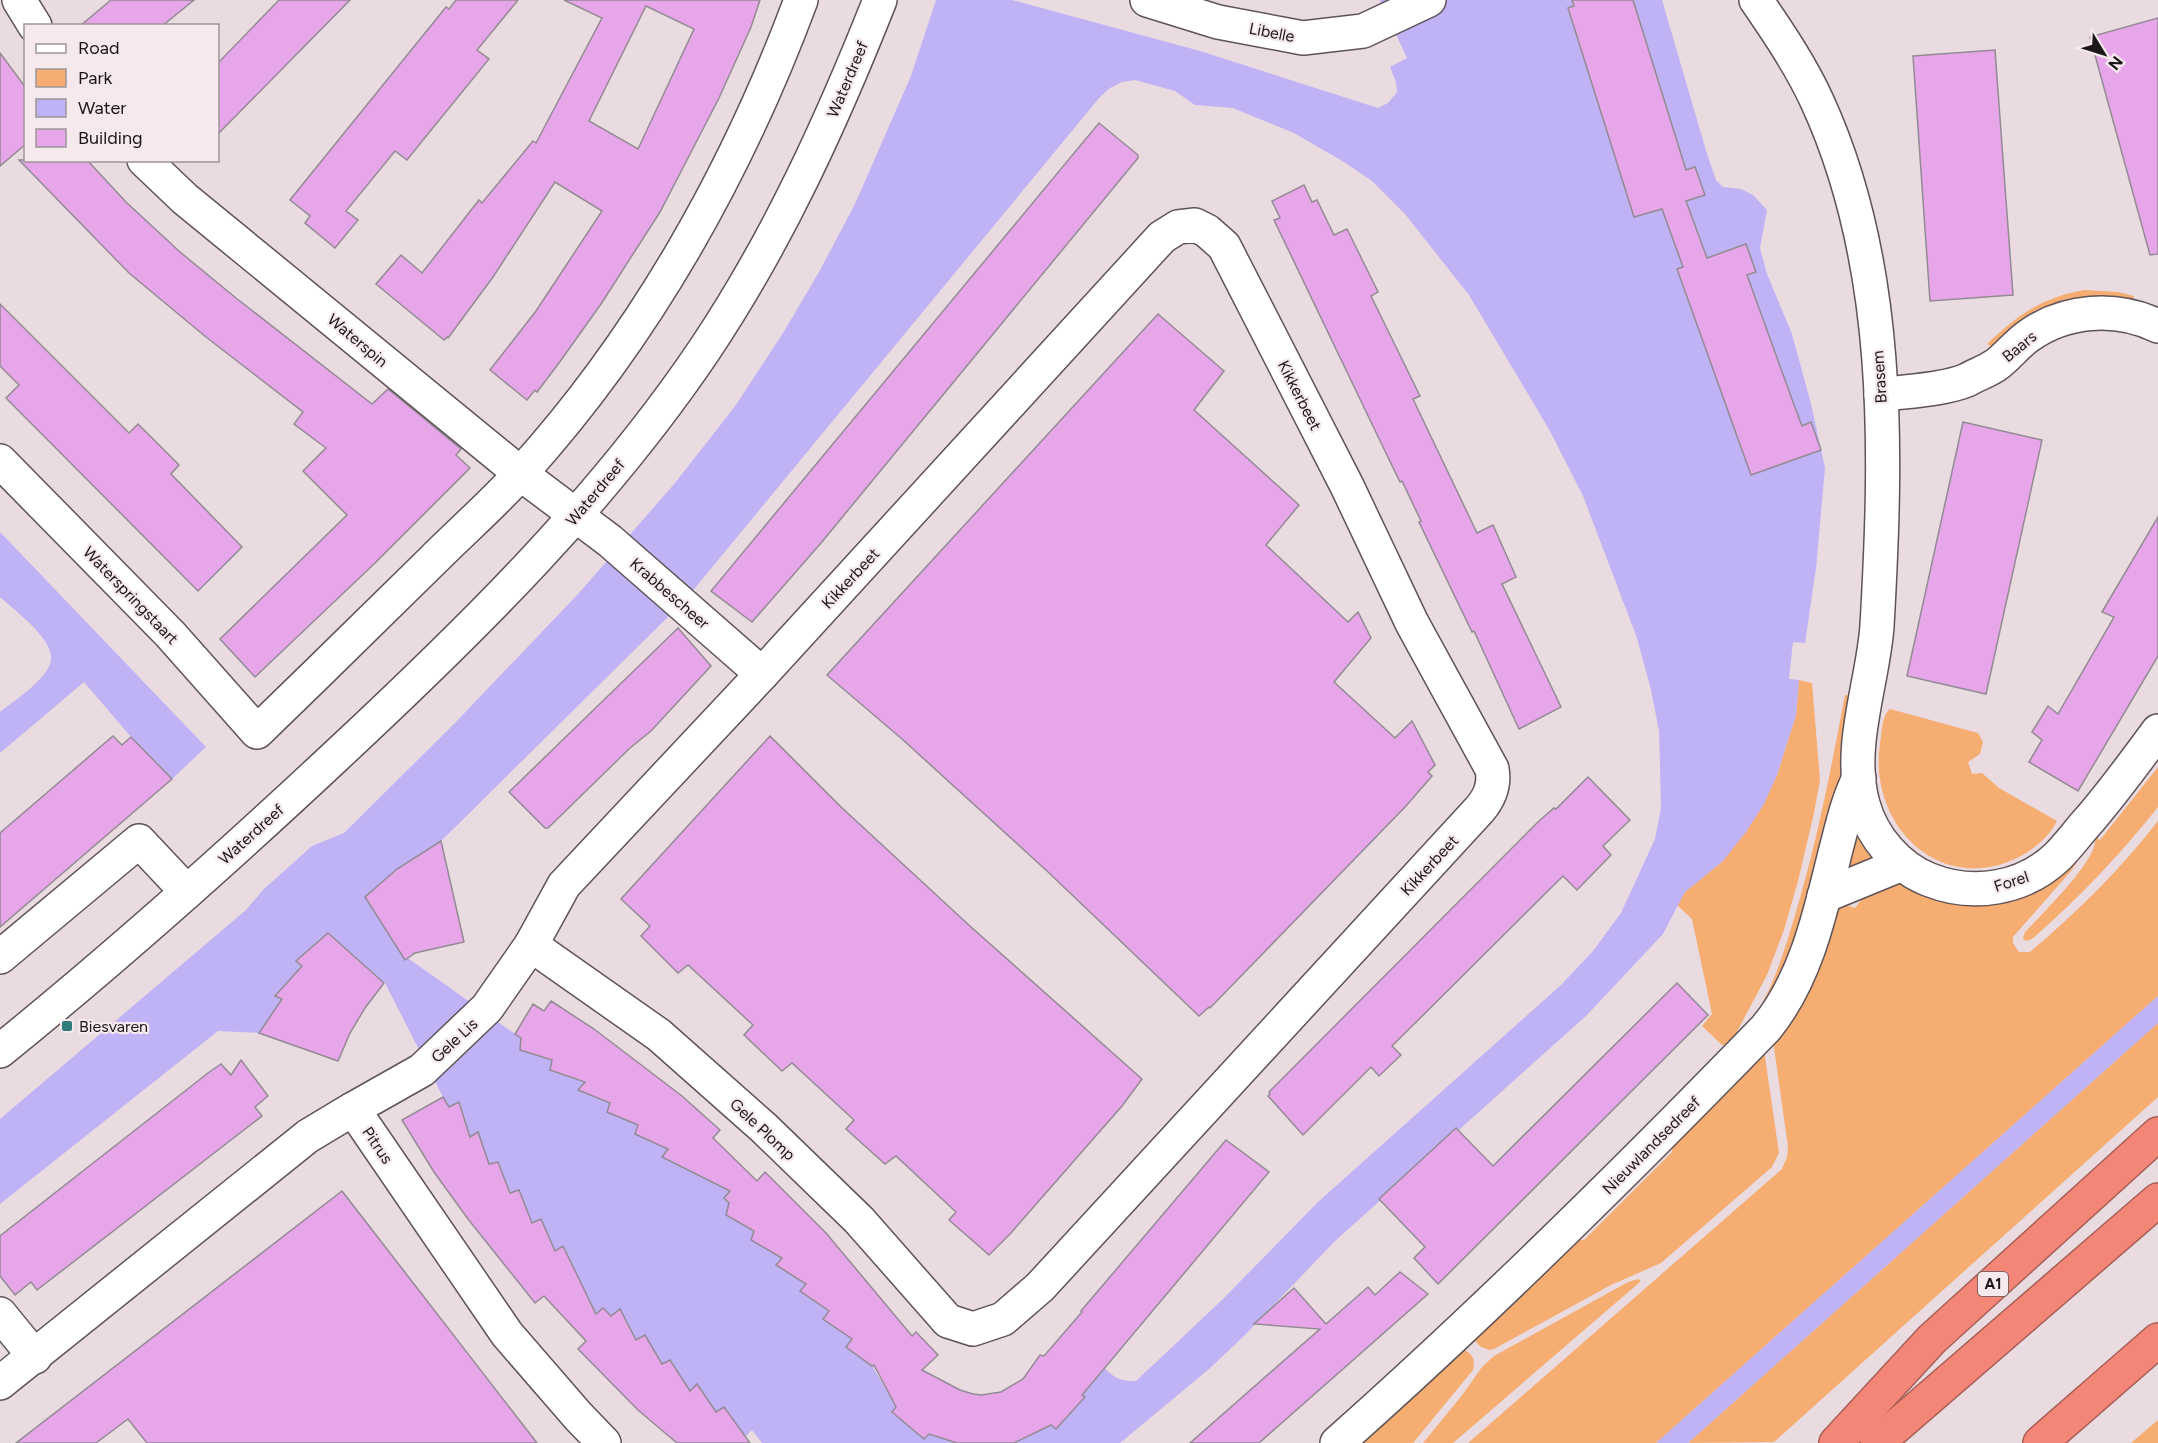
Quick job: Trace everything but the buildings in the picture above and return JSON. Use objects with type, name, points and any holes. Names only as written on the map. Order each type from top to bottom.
[{"type":"highway","name":"A1","points":[[1836,1443],[1932,1339],[2158,1134]]},
{"type":"highway","points":[[1877,1443],[2158,1200]]},
{"type":"highway","points":[[2040,1443],[2158,1340]]},
{"type":"street","points":[[19,0],[34,24]]},
{"type":"street","points":[[520,474],[602,373],[641,318],[691,238],[741,143],[782,51],[801,0]]},
{"type":"street","name":"Waterdreef","points":[[0,1051],[187,892],[420,678],[510,588],[576,515],[660,412],[706,347],[778,228],[826,129],[880,0]]},
{"type":"street","name":"Libelle","points":[[1147,0],[1218,22],[1303,39],[1363,31],[1429,0]]},
{"type":"street","name":"Brasem","points":[[1756,0],[1817,99],[1848,182],[1868,266],[1881,395],[1882,500],[1877,623],[1860,738],[1859,778]]},
{"type":"street","name":"Waterspin","points":[[146,162],[185,199],[520,474],[576,515]]},
{"type":"street","name":"Kikkerbeet","points":[[762,674],[1162,237],[1178,227],[1195,225],[1207,231],[1224,246],[1347,486],[1412,623],[1492,769],[1493,778],[1488,800],[1231,1079]]},
{"type":"street","name":"Baars","points":[[1881,395],[1965,381],[1996,365],[2027,337],[2044,326],[2082,314],[2103,312],[2125,314],[2158,326]]},
{"type":"street","name":"Waterspringstaart","points":[[0,461],[170,634],[257,732],[520,474]]},
{"type":"street","name":"Krabbescheer","points":[[576,515],[691,610],[762,674]]},
{"type":"street","points":[[531,945],[564,885],[762,674]]},
{"type":"street","name":"Forel","points":[[1859,778],[1862,802],[1871,825],[1884,846],[1902,864],[1923,877],[1945,886],[1969,890],[1993,888],[2017,882],[2037,872],[2057,857],[2114,790],[2158,731]]},
{"type":"street","name":"Nieuwlandsedreef","points":[[1337,1443],[1476,1317],[1654,1144],[1780,1011],[1790,994],[1809,946],[1850,797],[1859,778]]},
{"type":"street","points":[[0,957],[139,842],[187,892]]},
{"type":"street","points":[[1824,896],[1902,864]]},
{"type":"street","name":"Gele Plomp","points":[[531,945],[658,1035],[764,1128],[859,1220],[948,1321],[973,1329],[1003,1319],[1040,1287],[1231,1079]]},
{"type":"street","name":"Gele Lis","points":[[354,1109],[422,1070],[488,1008],[531,945]]},
{"type":"street","name":"Pitrus","points":[[0,1383],[308,1136],[354,1109],[507,1334],[604,1443]]},
{"type":"street","points":[[0,1314],[34,1357]]},
{"type":"green space","points":[[2085,290],[2118,292],[2134,296],[2132,306],[1992,347],[1987,344],[2009,324],[2032,309],[2056,297]]},
{"type":"green space","points":[[1799,680],[1812,683],[1820,780],[1814,813],[1784,930],[1767,975],[1732,1041],[1722,1045],[1702,1026],[1712,1014],[1692,919],[1677,905],[1685,892],[1723,861],[1777,775],[1796,715]]},
{"type":"green space","points":[[1845,695],[1855,697],[1845,762],[1827,844],[1795,959],[1757,1013],[1779,965],[1803,888],[1823,805]]},
{"type":"green space","points":[[1890,709],[1978,733],[1983,742],[1980,754],[1968,762],[1972,774],[1982,773],[1999,788],[2057,821],[2050,832],[2040,843],[2023,855],[1988,867],[1961,867],[1936,859],[1914,845],[1897,825],[1885,800],[1879,773],[1882,725]]},
{"type":"green space","points":[[2158,767],[2158,807],[2114,859],[2082,892],[2032,939],[2026,941],[2023,938],[2025,932],[2076,877],[2092,853],[2095,843],[2093,835],[2100,840]]},
{"type":"green space","points":[[2158,821],[2158,996],[1656,1443],[1468,1443],[1782,1169],[1788,1147],[1773,1040],[1829,913],[1843,904],[1855,908],[1862,899],[1861,897],[1894,882],[1906,883],[1934,894],[2087,847],[2071,871],[2013,937],[2013,943],[2019,952],[2030,952],[2097,890],[2129,857]]},
{"type":"green space","points":[[1852,822],[1882,860],[1842,876]]},
{"type":"green space","points":[[2158,1023],[2158,1097],[1774,1442],[1688,1443]]},
{"type":"green space","points":[[1764,1050],[1779,1153],[1772,1167],[1661,1263],[1611,1285],[1494,1349],[1481,1347],[1472,1338],[1571,1239],[1584,1240],[1672,1152],[1673,1138]]},
{"type":"green space","points":[[1638,1279],[1640,1282],[1453,1443],[1423,1443],[1482,1367],[1494,1356],[1628,1282]]},
{"type":"green space","points":[[1461,1349],[1472,1357],[1473,1370],[1413,1443],[1353,1443]]},
{"type":"green space","points":[[2158,1420],[2158,1443],[2131,1443]]},
{"type":"water","points":[[936,0],[1012,0],[1200,51],[1378,108],[1388,103],[1397,92],[1390,67],[1407,58],[1380,0],[1662,0],[1716,180],[1723,187],[1741,189],[1753,195],[1767,210],[1760,248],[1767,274],[1792,334],[1825,468],[1816,568],[1805,643],[1793,642],[1789,679],[1799,680],[1796,715],[1777,775],[1764,804],[1746,832],[1723,861],[1685,892],[1663,934],[1587,1015],[1335,1241],[1245,1335],[1209,1369],[1120,1443],[1014,1443],[1051,1425],[1056,1429],[1084,1397],[1079,1393],[1093,1357],[1117,1378],[1136,1381],[1222,1300],[1318,1202],[1561,985],[1593,951],[1621,913],[1655,839],[1661,808],[1659,731],[1637,638],[1583,496],[1550,431],[1469,295],[1405,214],[1372,181],[1344,162],[1294,133],[1233,108],[1195,105],[1175,91],[1135,80],[1122,82],[1110,88],[1100,97],[673,612],[441,841],[397,869],[365,897],[402,954],[525,1041],[520,1050],[545,1058],[547,1054],[555,1060],[550,1070],[574,1079],[577,1075],[585,1081],[579,1090],[606,1096],[662,1141],[731,1189],[733,1207],[726,1215],[751,1224],[784,1257],[776,1266],[798,1279],[801,1276],[808,1284],[800,1292],[822,1306],[825,1303],[854,1340],[846,1347],[873,1367],[896,1407],[892,1412],[924,1439],[929,1434],[957,1443],[762,1443],[752,1430],[744,1438],[724,1407],[717,1415],[697,1384],[689,1392],[681,1385],[684,1381],[671,1360],[663,1368],[645,1335],[637,1342],[629,1335],[632,1332],[620,1310],[611,1317],[603,1308],[597,1313],[565,1278],[575,1270],[564,1247],[555,1253],[541,1219],[532,1225],[526,1217],[529,1215],[519,1191],[510,1197],[504,1188],[507,1186],[498,1162],[489,1167],[483,1159],[487,1157],[478,1132],[469,1138],[463,1129],[467,1127],[459,1102],[450,1107],[443,1097],[385,983],[328,933],[296,961],[302,966],[275,995],[282,999],[259,1033],[218,1031],[0,1204],[0,1119],[246,910],[264,889],[312,846],[344,833],[455,723],[579,593],[675,483],[736,405],[783,333],[855,204],[911,76]]},
{"type":"water","points":[[0,532],[206,747],[172,779],[131,737],[84,682],[0,753],[0,712],[38,681],[49,667],[51,660],[50,652],[40,634],[0,597]]},
{"type":"water","points":[[2158,996],[2158,1023],[1688,1443],[1656,1443]]},
{"type":"place","name":"Biesvaren","points":[[67,1026]]}]
